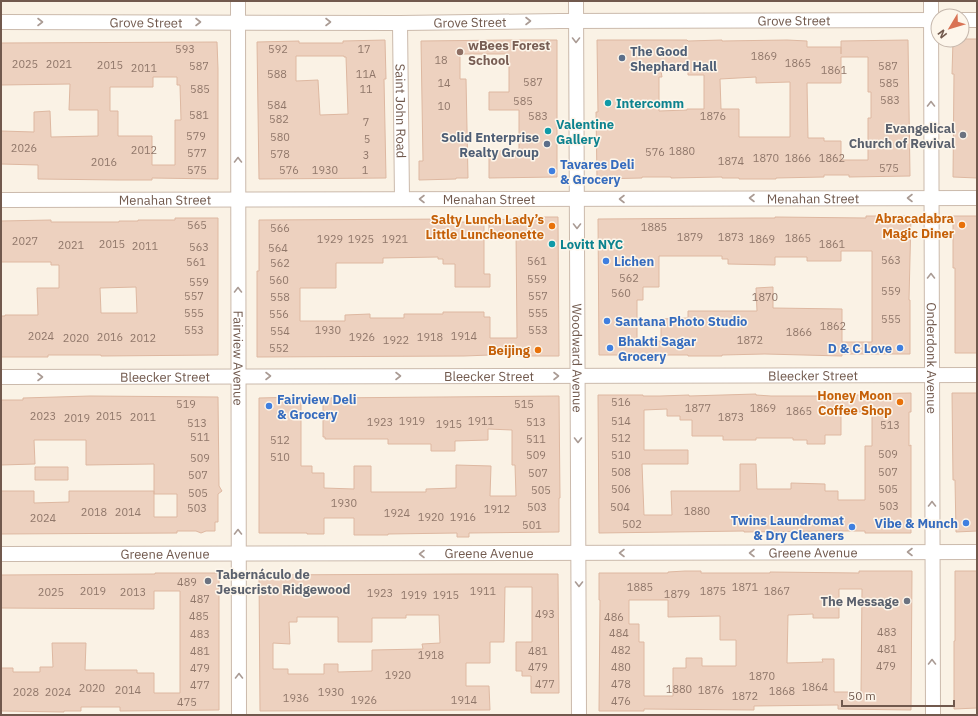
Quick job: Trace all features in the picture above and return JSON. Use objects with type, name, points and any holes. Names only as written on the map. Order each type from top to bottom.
[{"type":"street","name":"Fairview Avenue","points":[[238,1],[239,715]]},
{"type":"street","name":"Woodward Avenue","points":[[576,1],[579,715]]},
{"type":"street","name":"Grove Street","points":[[1,22],[400,23],[930,20]]},
{"type":"street","name":"Saint John Road","points":[[400,23],[402,199]]},
{"type":"street","name":"Onderdonk Avenue","points":[[933,715],[931,198],[934,48]]},
{"type":"street","name":"Menahan Street","points":[[1,200],[977,198]]},
{"type":"street","name":"Bleecker Street","points":[[1,377],[977,375]]},
{"type":"street","name":"Greene Avenue","points":[[1,554],[977,552]]},
{"type":"building","points":[[970,39],[977,39],[977,178],[953,177],[954,74],[952,74],[953,48],[970,48]]},
{"type":"building","points":[[385,40],[386,79],[384,79],[386,178],[259,179],[257,42],[299,41],[299,43],[343,43],[343,41]],"holes":[[[296,56],[346,57],[348,114],[320,115],[318,80],[296,81]]]},
{"type":"building","points":[[557,40],[557,177],[489,178],[489,151],[519,151],[519,110],[489,110],[489,92],[509,92],[509,54],[460,54],[460,79],[466,79],[468,178],[419,180],[419,161],[423,161],[421,41]]},
{"type":"building","points":[[597,40],[787,40],[807,41],[807,47],[841,47],[841,41],[908,40],[910,176],[849,177],[849,175],[824,175],[824,177],[776,179],[642,177],[597,179],[596,112],[598,112]],"holes":[[[841,57],[868,57],[868,92],[871,92],[871,118],[868,118],[868,160],[841,160],[841,141],[824,141],[824,138],[808,138],[807,83],[841,83]],[[688,70],[688,75],[704,75],[704,109],[659,111],[659,77],[662,77],[661,71]],[[756,77],[756,83],[790,82],[790,137],[739,137],[739,109],[721,109],[720,79]]]},
{"type":"building","points":[[217,42],[218,179],[38,179],[38,165],[1,164],[1,131],[34,132],[34,112],[50,111],[51,137],[98,136],[98,110],[69,110],[70,84],[1,85],[1,43]],"holes":[[[153,77],[177,77],[177,85],[180,85],[181,120],[175,120],[175,165],[152,165],[152,136],[118,136],[118,111],[110,111],[110,87],[153,87]]]},
{"type":"building","points":[[866,216],[911,216],[909,300],[910,354],[842,354],[842,356],[765,354],[722,356],[599,355],[598,219],[775,217],[866,218]],"holes":[[[841,251],[872,251],[872,342],[842,342],[842,309],[773,308],[773,287],[756,288],[757,311],[688,311],[688,318],[661,319],[661,341],[637,342],[637,300],[643,300],[643,287],[659,287],[659,256],[722,256],[722,259],[728,259],[728,264],[775,265],[775,257],[807,257],[807,261],[841,261]]]},
{"type":"building","points":[[953,216],[977,216],[977,353],[955,353],[955,268],[953,268]]},
{"type":"building","points":[[516,217],[558,217],[559,356],[517,356],[517,354],[490,354],[464,356],[257,357],[257,271],[259,271],[259,220],[455,219],[455,222],[484,223],[484,274],[490,274],[490,287],[455,287],[455,264],[443,264],[443,259],[438,259],[438,257],[383,258],[383,263],[336,263],[336,288],[300,288],[300,321],[345,321],[345,315],[370,314],[370,318],[404,318],[404,314],[484,312],[484,317],[490,317],[490,338],[517,338],[516,232],[489,232],[489,220],[516,219]]},
{"type":"building","points":[[175,218],[218,218],[218,355],[48,355],[48,357],[1,357],[1,316],[38,315],[37,288],[59,288],[59,265],[51,265],[51,262],[1,262],[1,221],[51,220],[51,222],[119,222],[138,220],[175,220]],"holes":[[[136,287],[137,313],[101,313],[100,288]]]},
{"type":"building","points":[[911,393],[911,412],[909,412],[909,446],[911,445],[911,533],[865,533],[865,531],[744,531],[599,533],[598,395],[689,396],[756,394],[771,396],[841,396]],"holes":[[[667,409],[667,416],[680,416],[680,420],[692,420],[692,436],[723,436],[723,440],[793,438],[793,440],[807,440],[807,444],[825,444],[825,435],[841,435],[841,412],[872,412],[872,446],[865,446],[865,500],[838,500],[838,491],[825,491],[825,484],[791,483],[791,489],[757,489],[756,464],[740,464],[740,491],[671,491],[672,515],[644,515],[642,464],[688,464],[688,450],[644,450],[644,410]]]},
{"type":"building","points":[[952,393],[977,393],[977,531],[956,532],[955,480],[953,480]]},
{"type":"building","points":[[90,396],[218,397],[219,486],[222,491],[218,494],[218,522],[215,522],[215,531],[206,531],[201,533],[196,531],[177,531],[177,533],[1,534],[1,491],[34,491],[34,503],[69,502],[69,491],[154,491],[154,464],[86,465],[86,440],[34,440],[35,464],[1,465],[1,400]],"holes":[[[154,494],[177,494],[177,517],[154,517]]]},
{"type":"building","points":[[559,396],[559,532],[469,533],[469,537],[457,537],[457,533],[354,535],[354,518],[324,518],[324,534],[259,533],[259,398],[301,397],[301,466],[312,466],[312,473],[324,473],[324,488],[354,489],[354,466],[371,466],[371,492],[426,492],[426,489],[456,488],[456,465],[491,466],[490,496],[516,496],[515,465],[512,465],[512,430],[488,429],[488,440],[455,441],[455,451],[431,451],[431,444],[388,444],[388,439],[325,439],[325,437],[323,437],[323,398]]},
{"type":"building","points":[[35,467],[68,467],[68,480],[35,480]]},
{"type":"building","points":[[859,571],[912,571],[911,710],[838,709],[838,705],[754,706],[754,710],[644,709],[644,711],[599,711],[599,573],[859,573]],"holes":[[[839,589],[862,589],[861,692],[834,692],[834,659],[822,659],[823,662],[787,663],[788,615],[813,614],[813,618],[839,618]],[[629,600],[668,600],[668,617],[720,616],[720,640],[736,640],[736,666],[702,666],[702,658],[686,658],[686,668],[673,668],[673,696],[644,696],[644,642],[639,642],[639,624],[629,624]]]},
{"type":"building","points":[[955,571],[977,571],[977,708],[954,709]]},
{"type":"building","points":[[219,573],[219,710],[120,711],[120,707],[81,707],[81,711],[64,712],[1,711],[1,668],[13,668],[13,672],[40,672],[40,667],[53,667],[52,643],[86,643],[85,670],[137,670],[137,673],[154,673],[154,693],[180,693],[180,591],[154,591],[154,609],[1,608],[1,575]]},
{"type":"building","points":[[558,574],[559,693],[531,693],[531,676],[522,676],[522,671],[516,671],[516,642],[532,642],[532,587],[505,587],[504,642],[490,642],[490,663],[466,663],[466,686],[489,686],[490,710],[260,711],[259,575]],"holes":[[[406,615],[439,615],[440,643],[422,644],[423,649],[372,650],[372,671],[338,672],[338,664],[324,664],[324,674],[288,674],[288,669],[273,669],[273,643],[290,644],[289,622],[297,622],[297,617],[338,617],[338,642],[372,642],[372,618],[406,618]]]},
{"type":"place","name":"wBees Forest School","points":[[460,52]]},
{"type":"place","name":"The Good Shephard Hall","points":[[622,58]]},
{"type":"place","name":"Intercomm","points":[[608,103]]},
{"type":"place","name":"Valentine Gallery","points":[[548,131]]},
{"type":"place","name":"Evangelical Church of Revival","points":[[963,135]]},
{"type":"place","name":"Solid Enterprise Realty Group","points":[[547,144]]},
{"type":"place","name":"Tavares Deli & Grocery","points":[[552,171]]},
{"type":"place","name":"Abracadabra Magic Diner","points":[[962,225]]},
{"type":"place","name":"Salty Lunch Lady’s Little Luncheonette","points":[[552,226]]},
{"type":"place","name":"Lovitt NYC","points":[[552,244]]},
{"type":"place","name":"Lichen","points":[[606,261]]},
{"type":"place","name":"Santana Photo Studio","points":[[607,321]]},
{"type":"place","name":"Bhakti Sagar Grocery","points":[[610,348]]},
{"type":"place","name":"D & C Love","points":[[900,348]]},
{"type":"place","name":"Beijing","points":[[538,350]]},
{"type":"place","name":"Honey Moon Coffee Shop","points":[[900,402]]},
{"type":"place","name":"Fairview Deli & Grocery","points":[[269,406]]},
{"type":"place","name":"Vibe & Munch","points":[[966,523]]},
{"type":"place","name":"Twins Laundromat & Dry Cleaners","points":[[852,527]]},
{"type":"place","name":"Tabernáculo de Jesucristo Ridgewood","points":[[208,581]]},
{"type":"place","name":"The Message","points":[[907,601]]}]
